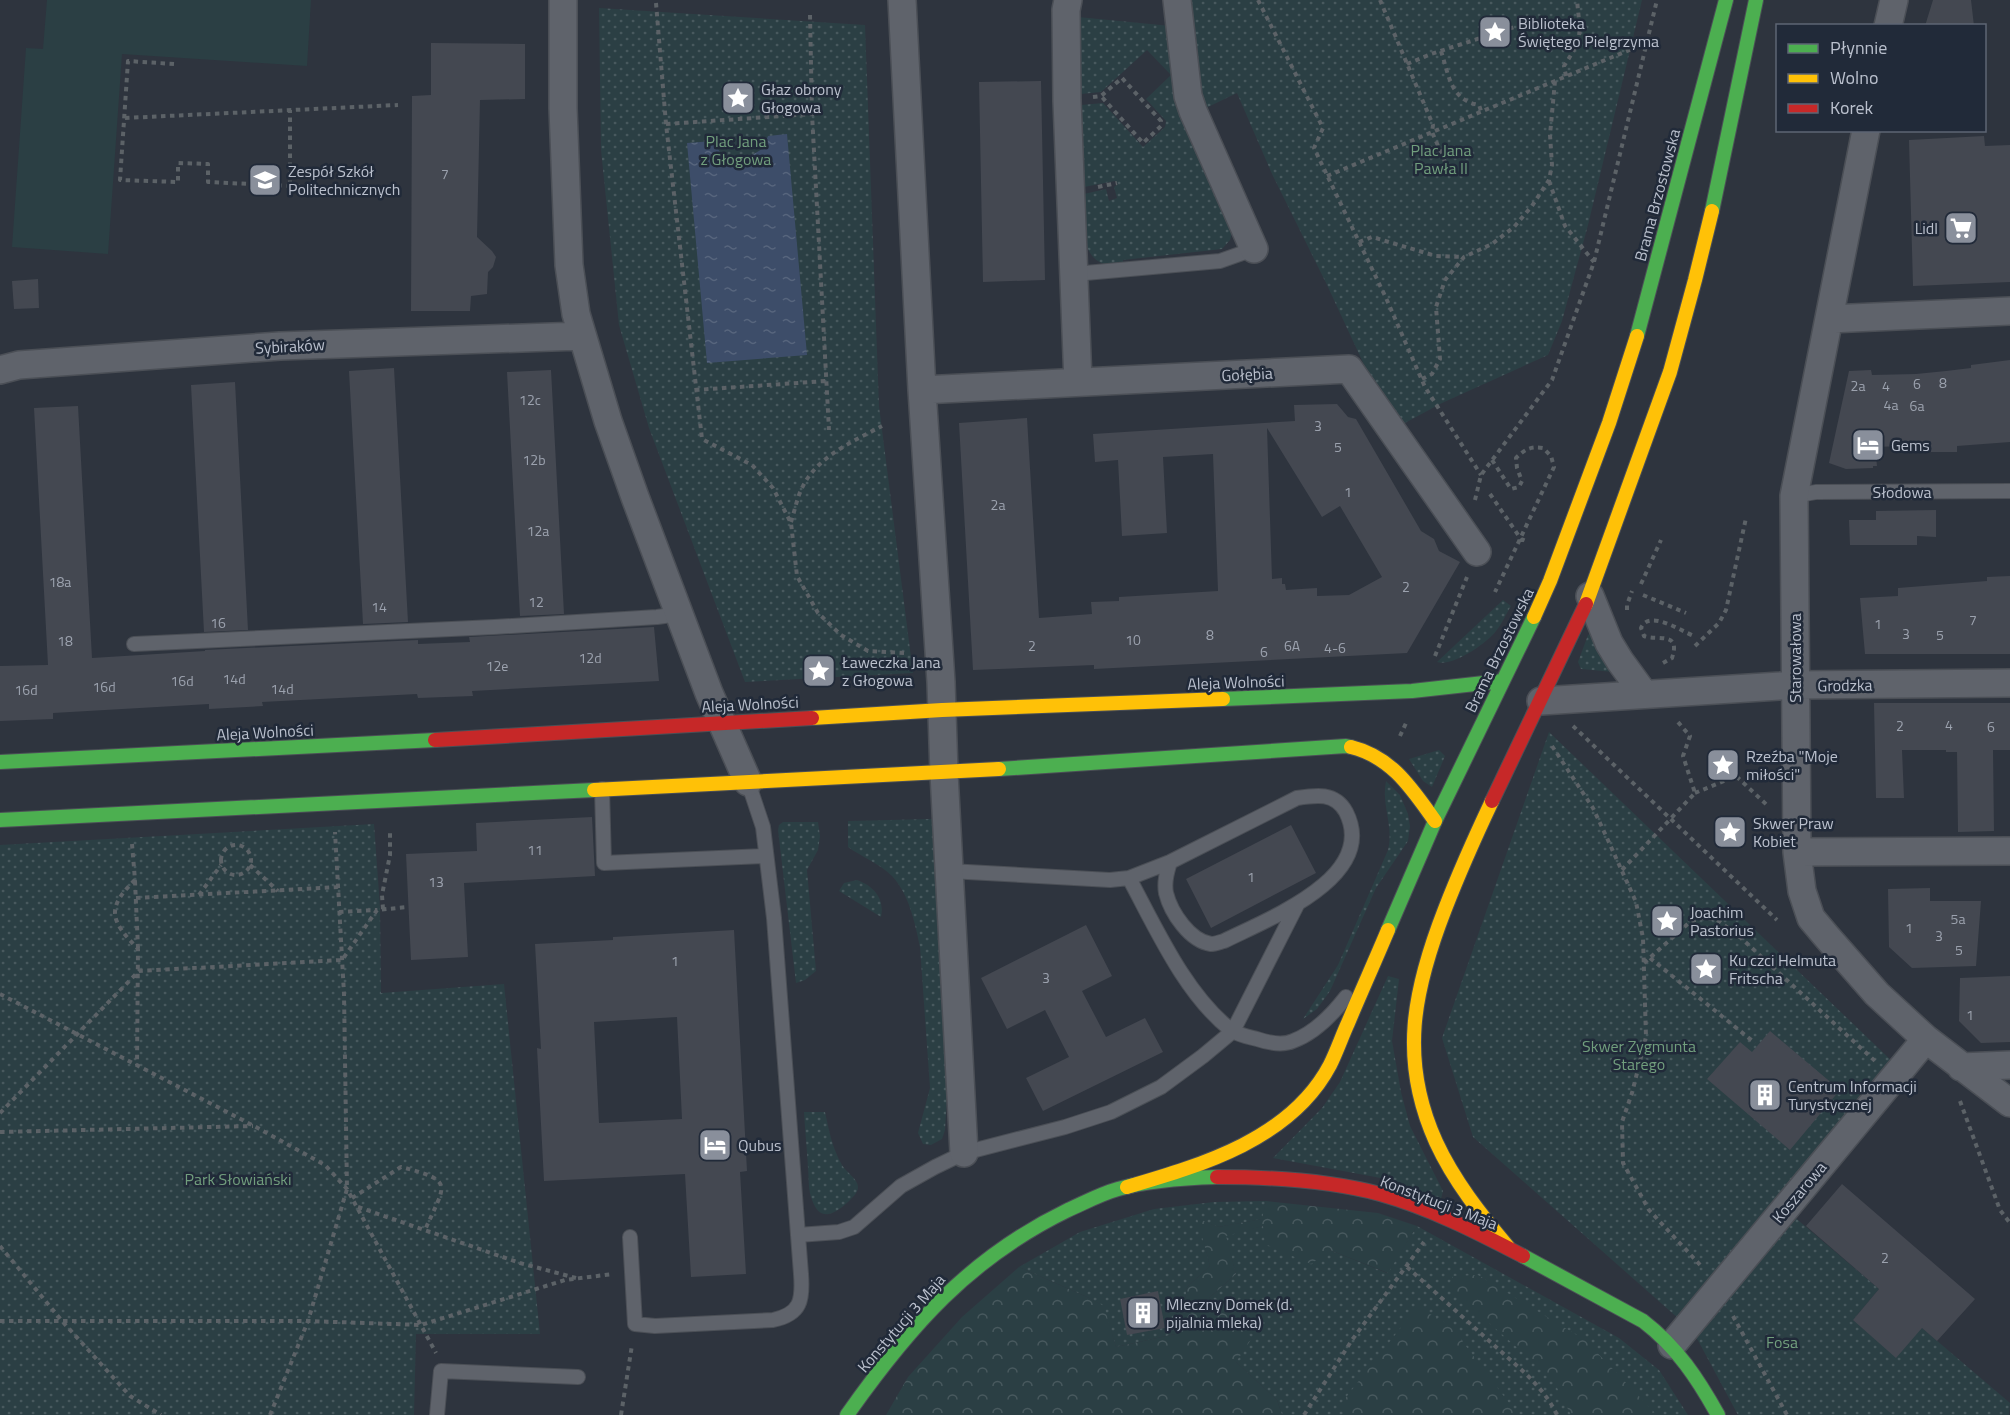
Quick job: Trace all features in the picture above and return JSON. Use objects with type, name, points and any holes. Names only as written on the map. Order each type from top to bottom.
[{"type":"main road","name":"Brama Brzostowska","points":[[1127,1187],[1192,1168],[1250,1143],[1292,1113],[1309,1096],[1329,1066],[1435,821],[1527,634],[1550,581],[1609,423],[1636,339],[1725,0]]},
{"type":"main road","points":[[1508,1247],[1479,1214],[1457,1183],[1429,1127],[1416,1078],[1414,1053],[1414,1020],[1420,983],[1437,928],[1492,800],[1590,596],[1670,373],[1702,253],[1756,0]]},
{"type":"main road","name":"Aleja Wolności","points":[[0,762],[401,742],[942,710],[1412,691],[1502,681]]},
{"type":"main road","points":[[0,820],[944,773],[1346,746],[1371,752],[1384,758],[1396,769],[1435,821]]},
{"type":"main road","name":"Konstytucji 3 Maja","points":[[848,1415],[882,1367],[925,1316],[986,1258],[1016,1237],[1059,1213],[1127,1187],[1167,1181],[1239,1177],[1337,1186],[1394,1199],[1442,1217],[1508,1247],[1658,1331],[1685,1360],[1718,1415]]},
{"type":"street","points":[[563,0],[563,108],[569,265],[581,336],[616,442],[679,614],[748,782]]},
{"type":"street","points":[[902,0],[964,1152]]},
{"type":"street","points":[[1068,0],[1066,10],[1067,100],[1078,382]]},
{"type":"street","points":[[1177,0],[1188,96],[1254,249]]},
{"type":"street","points":[[1888,24],[1894,0]]},
{"type":"street","name":"Starowałowa","points":[[1866,132],[1794,496],[1797,852],[1802,891],[1811,918],[1877,994],[1926,1039],[2010,1103]]},
{"type":"street","points":[[1829,319],[2010,311]]},
{"type":"street","name":"Sybiraków","points":[[0,370],[19,365],[280,346],[581,336]]},
{"type":"street","name":"Gołębia","points":[[922,390],[1349,369],[1477,552]]},
{"type":"street","points":[[1590,596],[1609,643],[1644,694]]},
{"type":"street","name":"Grodzka","points":[[1541,701],[1795,685],[2010,682]]},
{"type":"street","points":[[1797,852],[2010,851]]},
{"type":"street","name":"Koszarowa","points":[[1672,1345],[1926,1039]]},
{"type":"street","points":[[1961,1067],[2010,1065]]},
{"type":"lane","points":[[1074,274],[1220,261],[1254,249]]},
{"type":"lane","name":"Słodowa","points":[[1794,496],[1816,492],[2010,491]]},
{"type":"lane","points":[[134,644],[505,627],[679,614]]},
{"type":"lane","points":[[630,1237],[635,1324],[655,1326],[773,1320],[786,1317],[795,1311],[802,1294],[774,918],[763,827],[748,782]]},
{"type":"lane","points":[[602,789],[604,863],[766,856]]},
{"type":"lane","points":[[949,872],[1110,880],[1129,878],[1170,862],[1298,798],[1319,794],[1331,797],[1342,805],[1352,823],[1353,840],[1348,856],[1332,878],[1297,905],[1224,941],[1212,944],[1199,940],[1182,924],[1170,907],[1165,877],[1170,862]]},
{"type":"lane","points":[[1129,878],[1173,959],[1197,995],[1233,1031],[1266,1042],[1282,1044],[1292,1042],[1307,1034],[1332,1014],[1377,953]]},
{"type":"lane","points":[[798,1235],[839,1232],[854,1227],[901,1186],[964,1152],[1065,1127],[1111,1112],[1161,1087],[1233,1031],[1297,905]]},
{"type":"lane","points":[[436,1415],[441,1371],[578,1377]]},
{"type":"path","points":[[1258,0],[1323,128],[1314,148],[1422,379],[1480,475],[1480,482]]},
{"type":"path","points":[[1380,0],[1433,125],[1432,132],[1449,171]]},
{"type":"path","points":[[1566,76],[1564,66],[1576,49],[1580,35],[1577,0]]},
{"type":"path","points":[[1480,475],[1552,380],[1594,262],[1657,0]]},
{"type":"path","points":[[656,3],[666,124],[702,439],[752,465],[773,488],[790,523],[797,576],[818,613],[841,635],[868,651],[905,653]]},
{"type":"path","points":[[810,15],[812,114],[829,430]]},
{"type":"path","points":[[1407,64],[1533,21]]},
{"type":"path","points":[[1327,176],[1646,43]]},
{"type":"path","points":[[1441,51],[1457,95],[1465,101],[1479,105],[1481,111]]},
{"type":"path","points":[[174,64],[128,61],[120,180],[178,182],[178,163],[208,164],[208,183],[313,187]]},
{"type":"path","points":[[1122,78],[1161,121],[1161,126],[1143,143],[1101,96],[1122,78]]},
{"type":"path","points":[[1359,242],[1372,237],[1436,255],[1464,257],[1492,244],[1514,227],[1532,207],[1549,180],[1552,165],[1550,135],[1555,81]]},
{"type":"path","points":[[124,117],[398,105]]},
{"type":"path","points":[[290,110],[290,185]]},
{"type":"path","points":[[666,124],[812,114]]},
{"type":"path","points":[[1549,180],[1565,226],[1594,262]]},
{"type":"path","points":[[1422,379],[1432,374],[1440,359],[1436,307],[1445,280],[1464,257]]},
{"type":"path","points":[[695,390],[826,381]]},
{"type":"path","points":[[790,523],[803,485],[819,464],[840,448],[882,426]]},
{"type":"path","points":[[1492,460],[1511,489],[1519,487],[1522,481],[1516,458],[1522,451],[1532,447],[1543,448],[1553,461],[1554,467],[1524,540],[1496,592]]},
{"type":"path","points":[[1490,494],[1524,540]]},
{"type":"path","points":[[1695,646],[1719,623],[1726,610],[1746,518]]},
{"type":"path","points":[[1641,584],[1661,540]]},
{"type":"path","points":[[1627,616],[1627,605],[1633,591]]},
{"type":"path","points":[[1643,595],[1686,613]]},
{"type":"path","points":[[1657,663],[1667,662],[1672,658],[1675,649],[1670,639],[1664,637],[1652,639],[1644,636],[1641,628],[1643,623],[1650,619],[1658,620],[1694,636]]},
{"type":"path","points":[[1672,716],[1690,736],[1683,756],[1695,793]]},
{"type":"path","points":[[1567,728],[1573,725],[1777,920]]},
{"type":"path","points":[[1557,738],[1552,746],[1593,808],[1636,902],[1643,938],[1646,1037],[1622,1122],[1623,1162],[1649,1210],[1702,1269]]},
{"type":"path","points":[[1622,870],[1695,793],[1736,776],[1773,811]]},
{"type":"path","points":[[383,909],[382,895],[390,855],[390,823]]},
{"type":"path","points":[[270,1415],[308,1321],[347,1189],[342,960],[334,826]]},
{"type":"path","points":[[132,837],[139,971],[137,1065]]},
{"type":"path","points":[[199,895],[221,865],[223,852],[234,845],[240,845],[248,850],[250,865],[245,872],[236,876],[227,873],[221,865]]},
{"type":"path","points":[[250,865],[278,891]]},
{"type":"path","points":[[135,880],[121,894],[114,912],[121,932],[138,949]]},
{"type":"path","points":[[136,898],[338,887]]},
{"type":"path","points":[[339,912],[408,907]]},
{"type":"path","points":[[342,960],[377,910]]},
{"type":"path","points":[[1644,964],[1690,922],[1701,918],[1716,919],[1741,938],[1878,1064]]},
{"type":"path","points":[[1650,958],[1755,1043]]},
{"type":"path","points":[[0,1113],[139,971],[342,960]]},
{"type":"path","points":[[0,994],[325,1165],[347,1189],[435,1349],[441,1371]]},
{"type":"path","points":[[1957,1094],[2000,1210],[2010,1222]]},
{"type":"path","points":[[0,1132],[254,1126]]},
{"type":"path","points":[[352,1198],[401,1167],[431,1175],[441,1184],[442,1191],[425,1230]]},
{"type":"path","points":[[357,1207],[520,1263],[579,1278]]},
{"type":"path","points":[[0,1246],[62,1321],[130,1396],[161,1415]]},
{"type":"path","points":[[1304,1415],[1352,1340],[1407,1267],[1525,1373],[1552,1404],[1557,1415]]},
{"type":"path","points":[[0,1321],[308,1321],[421,1325],[565,1280],[597,1275],[632,1274]]},
{"type":"path","points":[[1732,1313],[1787,1415]]},
{"type":"path","points":[[621,1415],[635,1324]]},
{"type":"green space","points":[[47,0],[311,0],[307,66],[122,54],[108,254],[12,247],[26,48],[43,49]]},
{"type":"green space","name":"Plac Jana Pawła II","points":[[1189,0],[1642,0],[1588,225],[1562,321],[1548,355],[1442,403],[1403,424],[1366,369],[1272,174],[1237,93],[1208,107],[1201,107]]},
{"type":"green space","name":"Plac Jana z Głogowa","points":[[599,8],[865,25],[879,406],[913,673],[745,682],[649,428],[619,325],[601,150]]},
{"type":"green space","points":[[1078,17],[1171,26],[1232,233],[1230,240],[1222,249],[1123,260],[1123,264],[1114,265],[1104,264],[1095,259],[1090,252],[1084,234],[1084,194],[1106,189],[1109,201],[1117,198],[1114,187],[1118,184],[1115,181],[1084,187],[1081,105],[1103,103],[1143,147],[1165,127],[1166,121],[1146,99],[1171,75],[1147,50],[1101,92],[1081,94]]},
{"type":"green space","points":[[1503,600],[1511,606],[1492,636],[1460,658],[1444,663],[1437,662]]},
{"type":"green space","points":[[1596,630],[1614,672],[1581,669],[1578,662],[1588,635]]},
{"type":"green space","name":"Skwer Zygmunta Starego","points":[[1549,732],[1895,1064],[1679,1319],[1473,1137],[1442,1038]]},
{"type":"green space","points":[[1439,750],[1445,756],[1432,787],[1423,781],[1409,759]]},
{"type":"green space","points":[[1386,781],[1400,795],[1408,814],[1410,826],[1408,841],[1376,888],[1330,991],[1317,1009],[1303,1019],[1338,965],[1388,850],[1390,832],[1385,799]]},
{"type":"green space","points":[[932,819],[947,1096],[945,1130],[942,1139],[931,1145],[923,1144],[918,1133],[930,1088],[920,947],[916,928],[911,909],[898,883],[882,868],[848,847],[848,821]]},
{"type":"green space","points":[[783,822],[818,822],[820,836],[818,850],[807,870],[816,971],[805,980],[796,983],[778,830],[779,825]]},
{"type":"green space","name":"Park Słowiański","points":[[374,824],[380,907],[381,993],[504,984],[540,1334],[416,1334],[414,1415],[0,1415],[0,845]]},
{"type":"green space","points":[[857,880],[877,894],[881,904],[881,917],[839,891],[844,883]]},
{"type":"green space","points":[[1388,976],[1399,979],[1392,1041],[1401,1092],[1410,1126],[1443,1191],[1441,1199],[1386,1179],[1273,1158],[1322,1108],[1340,1082]]},
{"type":"green space","points":[[804,1112],[825,1112],[831,1139],[839,1159],[858,1187],[851,1199],[833,1213],[819,1212],[811,1196]]},
{"type":"green space","points":[[1266,1201],[1263,1219],[1218,1227],[1198,1219],[1210,1266],[1187,1287],[1180,1333],[1116,1347],[1103,1306],[1019,1267],[1080,1232],[1154,1209],[1214,1202]]},
{"type":"green space","points":[[1266,1201],[1378,1213],[1417,1226],[1388,1273],[1330,1250],[1311,1264],[1265,1244],[1263,1226],[1226,1236],[1236,1274],[1209,1298],[1252,1338],[1236,1362],[1277,1400],[1282,1415],[886,1415],[908,1377],[962,1317],[1019,1267],[1104,1306],[1116,1347],[1180,1333],[1187,1287],[1210,1266],[1197,1218],[1218,1227],[1262,1219]]},
{"type":"green space","name":"Fosa","points":[[1792,1215],[1879,1289],[1853,1320],[1922,1328],[2010,1403],[2009,1415],[1738,1415],[1694,1333]]},
{"type":"green space","points":[[1263,1226],[1387,1273],[1417,1226],[1619,1338],[1659,1370],[1688,1415],[1282,1415],[1277,1400],[1236,1362],[1209,1298],[1236,1274],[1225,1235]]},
{"type":"green space","points":[[1478,1275],[1585,1340],[1657,1415],[1571,1415],[1552,1378],[1448,1287],[1453,1276]]},
{"type":"green space","points":[[1417,1307],[1450,1325],[1518,1415],[1348,1415],[1340,1405]]},
{"type":"water","points":[[787,134],[807,355],[707,363],[687,143],[714,141],[723,155],[742,159],[763,148],[768,136]]},
{"type":"building","points":[[1933,0],[1971,0],[1974,24],[1926,24]]},
{"type":"building","points":[[431,43],[525,44],[525,99],[480,100],[477,237],[496,257],[493,267],[488,272],[487,294],[471,296],[470,311],[411,311],[412,96],[431,95]]},
{"type":"building","points":[[1041,81],[1045,280],[983,282],[979,82]]},
{"type":"building","name":"Lidl","points":[[1984,136],[1985,146],[2010,145],[2010,282],[1913,286],[1909,140]]},
{"type":"building","points":[[38,279],[39,308],[14,309],[12,281]]},
{"type":"building","points":[[2010,360],[2010,442],[1957,446],[1957,452],[1931,452],[1931,445],[1875,447],[1877,466],[1873,468],[1846,469],[1829,463],[1849,371],[1871,370],[1872,375],[1916,374],[1971,368],[1971,365]]},
{"type":"building","points":[[394,368],[408,622],[363,624],[349,371]]},
{"type":"building","points":[[551,370],[564,614],[520,616],[507,372]]},
{"type":"building","points":[[235,382],[248,630],[204,632],[191,385]]},
{"type":"building","points":[[1337,404],[1348,417],[1356,419],[1421,531],[1434,539],[1439,551],[1460,562],[1407,653],[1094,669],[1094,665],[973,670],[959,423],[1027,418],[1039,618],[1092,614],[1091,602],[1119,601],[1119,597],[1218,591],[1213,454],[1163,457],[1167,533],[1122,536],[1118,460],[1095,462],[1093,434],[1295,421],[1294,405]],"holes":[[[1267,428],[1322,517],[1340,506],[1382,577],[1349,595],[1317,596],[1317,588],[1286,590],[1285,584],[1282,584],[1282,578],[1272,579]]]},
{"type":"building","points":[[78,406],[92,658],[418,640],[418,644],[470,642],[469,637],[654,627],[659,681],[472,691],[473,696],[418,698],[417,694],[262,702],[263,706],[209,709],[209,704],[53,713],[53,719],[0,721],[0,666],[48,665],[34,408]]},
{"type":"building","points":[[1936,510],[1936,537],[1917,536],[1917,545],[1850,545],[1849,520],[1876,520],[1876,511]]},
{"type":"building","points":[[2010,576],[2010,654],[1865,654],[1860,598],[1898,596],[1898,588],[1987,581],[1987,577]]},
{"type":"building","points":[[1874,703],[2010,703],[2010,750],[1993,750],[1994,831],[1958,832],[1957,752],[1902,750],[1904,798],[1876,798]]},
{"type":"building","points":[[592,817],[595,876],[464,883],[468,957],[411,960],[406,854],[477,851],[476,823]]},
{"type":"building","points":[[1291,825],[1316,873],[1211,928],[1186,879]]},
{"type":"building","points":[[1930,888],[1930,901],[1981,901],[1976,966],[1912,968],[1889,947],[1888,889]]},
{"type":"building","points":[[1086,925],[1112,976],[1082,991],[1106,1037],[1145,1018],[1163,1052],[1043,1111],[1026,1078],[1069,1057],[1045,1010],[1007,1029],[981,978]]},
{"type":"building","points":[[734,930],[747,1171],[740,1172],[746,1274],[691,1277],[685,1174],[544,1181],[537,1048],[541,1049],[535,944],[613,940],[613,937]],"holes":[[[677,1017],[682,1119],[599,1123],[594,1022]]]},
{"type":"building","points":[[2010,976],[2010,1042],[1981,1043],[1959,1021],[1960,978]]},
{"type":"building","name":"Centrum Informacji Turystycznej","points":[[1770,1031],[1840,1090],[1790,1150],[1707,1079],[1740,1042],[1752,1052]]},
{"type":"building","points":[[1842,1184],[1975,1299],[1937,1341],[1922,1328],[1896,1358],[1853,1320],[1879,1289],[1806,1226]]},
{"type":"building","name":"Mleczny Domek (d. pijalnia mleka)","points":[[1158,1291],[1165,1328],[1127,1335],[1120,1299]]},
{"type":"traffic: fast","points":[[1637,336],[1726,0]]},
{"type":"traffic: fast","points":[[1712,211],[1756,0]]},
{"type":"traffic: fast","points":[[1388,930],[1435,821],[1534,617]]},
{"type":"traffic: fast","points":[[1223,699],[1412,691],[1502,681]]},
{"type":"traffic: fast","points":[[0,762],[435,740]]},
{"type":"traffic: fast","points":[[999,769],[1351,747]]},
{"type":"traffic: fast","points":[[0,820],[594,790]]},
{"type":"traffic: fast","points":[[847,1415],[918,1324],[971,1273],[1000,1250],[1068,1210],[1118,1189],[1154,1182],[1217,1177]]},
{"type":"traffic: fast","points":[[1523,1256],[1643,1321],[1686,1364],[1718,1415]]},
{"type":"traffic: slow","points":[[1586,604],[1670,372],[1712,211]]},
{"type":"traffic: slow","points":[[1534,617],[1550,581],[1609,423],[1637,336]]},
{"type":"traffic: slow","points":[[812,718],[942,710],[1223,699]]},
{"type":"traffic: slow","points":[[1351,747],[1378,758],[1390,766],[1409,786],[1435,821]]},
{"type":"traffic: slow","points":[[594,790],[999,769]]},
{"type":"traffic: slow","points":[[1492,801],[1450,896],[1425,968],[1418,997],[1414,1054],[1417,1083],[1424,1112],[1436,1142],[1460,1184],[1508,1247]]},
{"type":"traffic: slow","points":[[1127,1187],[1185,1169],[1242,1146],[1292,1112],[1313,1091],[1330,1065],[1388,930]]},
{"type":"traffic: jam","points":[[1492,801],[1586,604]]},
{"type":"traffic: jam","points":[[435,740],[812,718]]},
{"type":"traffic: jam","points":[[1217,1177],[1299,1180],[1340,1185],[1380,1194],[1435,1213],[1523,1256]]},
{"type":"place","name":"Biblioteka Świętego Pielgrzyma","points":[[1495,32]]},
{"type":"place","name":"Głaz obrony Głogowa","points":[[738,98]]},
{"type":"place","name":"Zespół Szkół Politechnicznych","points":[[265,180]]},
{"type":"place","name":"Lidl","points":[[1961,228]]},
{"type":"place","name":"Gems","points":[[1868,445]]},
{"type":"place","name":"Ławeczka Jana z Głogowa","points":[[819,671]]},
{"type":"place","name":"Rzeźba \"Moje miłości\"","points":[[1723,765]]},
{"type":"place","name":"Skwer Praw Kobiet","points":[[1730,832]]},
{"type":"place","name":"Joachim Pastorius","points":[[1667,921]]},
{"type":"place","name":"Ku czci Helmuta Fritscha","points":[[1706,969]]},
{"type":"place","name":"Centrum Informacji Turystycznej","points":[[1765,1095]]},
{"type":"place","name":"Qubus","points":[[715,1145]]},
{"type":"place","name":"Mleczny Domek (d. pijalnia mleka)","points":[[1143,1313]]}]
